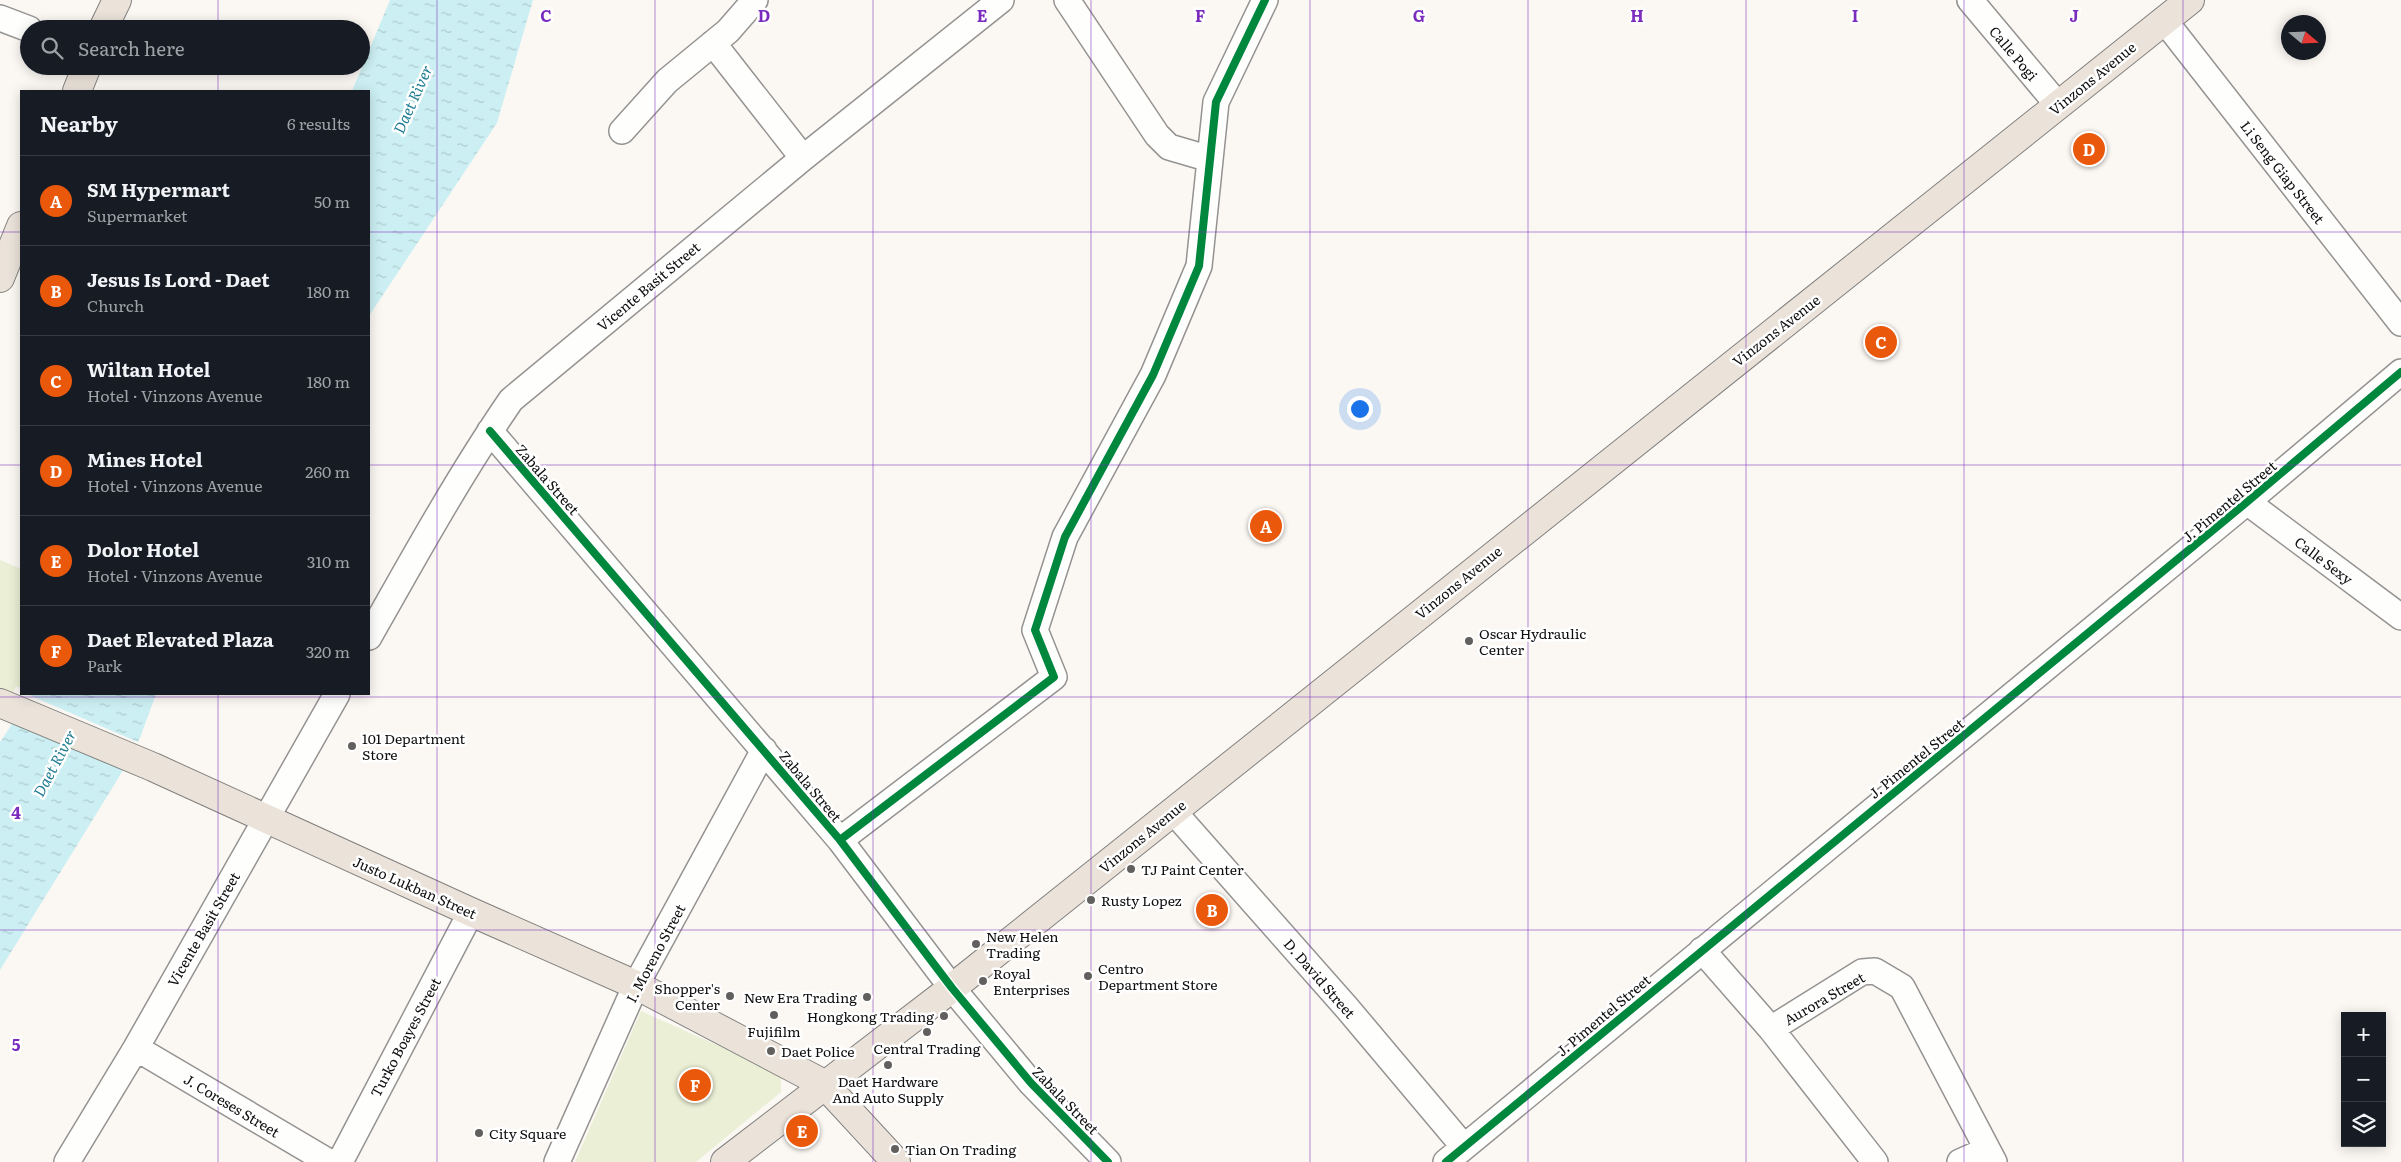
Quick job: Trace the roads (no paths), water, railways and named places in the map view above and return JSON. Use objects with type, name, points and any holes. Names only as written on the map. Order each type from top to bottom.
[{"type":"main road","points":[[107,20],[117,0]]},
{"type":"main road","name":"Vinzons Avenue","points":[[725,1162],[824,1084],[952,988],[2058,105],[2164,10],[2190,0]]},
{"type":"main road","points":[[76,90],[83,75]]},
{"type":"main road","points":[[2,267],[20,228]]},
{"type":"main road","name":"Justo Lukban Street","points":[[4,704],[153,767],[636,985],[824,1084],[896,1162]]},
{"type":"street","points":[[622,131],[667,81],[728,30],[755,0]]},
{"type":"street","name":"Vicente Basit Street","points":[[370,635],[490,431],[511,400],[803,158],[1001,0]]},
{"type":"street","points":[[1067,0],[1157,135],[1169,147],[1210,159]]},
{"type":"street","points":[[840,840],[1054,678],[1034,630],[1065,537],[1153,375],[1199,266],[1216,102],[1265,0]]},
{"type":"street","name":"Calle Pogi","points":[[1970,0],[2058,105]]},
{"type":"street","name":"Li Seng Giap Street","points":[[2164,10],[2401,323]]},
{"type":"street","points":[[0,18],[20,26]]},
{"type":"street","points":[[713,43],[803,158]]},
{"type":"street","name":"J. Pimentel Street","points":[[1455,1154],[2247,502],[2401,372]]},
{"type":"street","name":"Zabala Street","points":[[490,431],[840,840],[952,988],[1031,1083],[1108,1162]]},
{"type":"street","name":"Calle Sexy","points":[[2247,502],[2401,617]]},
{"type":"street","name":"Vicente Basit Street","points":[[68,1162],[136,1048],[336,695]]},
{"type":"street","name":"I. Moreno Street","points":[[557,1162],[636,985],[764,750]]},
{"type":"street","name":"D. David Street","points":[[1173,811],[1347,1008],[1455,1154]]},
{"type":"street","name":"Turko Boayes Street","points":[[340,1162],[471,912]]},
{"type":"street","name":"Aurora Street","points":[[1702,950],[1771,1029],[1862,972],[1875,971],[1902,987],[1990,1156]]},
{"type":"street","points":[[1771,1029],[1875,1162]]},
{"type":"street","name":"J. Coreses Street","points":[[136,1048],[329,1162]]},
{"type":"street","points":[[1960,1162],[1990,1156]]},
{"type":"water","name":"Daet River","points":[[390,0],[533,0],[497,123],[370,314],[370,90],[352,90],[359,75],[370,75],[370,48]]},
{"type":"water","name":"Daet River","points":[[31,695],[156,695],[140,738],[119,777],[0,970],[0,742]]},
{"type":"place","name":"Mines Hotel","points":[[2089,149]]},
{"type":"place","name":"Wiltan Hotel","points":[[1881,342]]},
{"type":"place","name":"SM Hypermart","points":[[1266,526]]},
{"type":"place","name":"Oscar Hydraulic Center","points":[[1469,641]]},
{"type":"place","name":"101 Department Store","points":[[352,746]]},
{"type":"place","name":"TJ Paint Center","points":[[1131,869]]},
{"type":"place","name":"Rusty Lopez","points":[[1091,900]]},
{"type":"place","name":"Jesus Is Lord - Daet","points":[[1212,910]]},
{"type":"place","name":"New Helen Trading","points":[[976,944]]},
{"type":"place","name":"Centro Department Store","points":[[1088,976]]},
{"type":"place","name":"Royal Enterprises","points":[[983,981]]},
{"type":"place","name":"Shopper's Center","points":[[730,996]]},
{"type":"place","name":"New Era Trading","points":[[867,997]]},
{"type":"place","name":"Fujifilm","points":[[774,1015]]},
{"type":"place","name":"Hongkong Trading","points":[[944,1016]]},
{"type":"place","name":"Central Trading","points":[[927,1032]]},
{"type":"place","name":"Daet Police","points":[[771,1051]]},
{"type":"place","name":"Daet Hardware And Auto Supply","points":[[888,1065]]},
{"type":"place","name":"Daet Elevated Plaza","points":[[695,1085]]},
{"type":"place","name":"Dolor Hotel","points":[[802,1131]]},
{"type":"place","name":"City Square","points":[[479,1133]]},
{"type":"place","name":"Tian On Trading","points":[[895,1149]]}]
